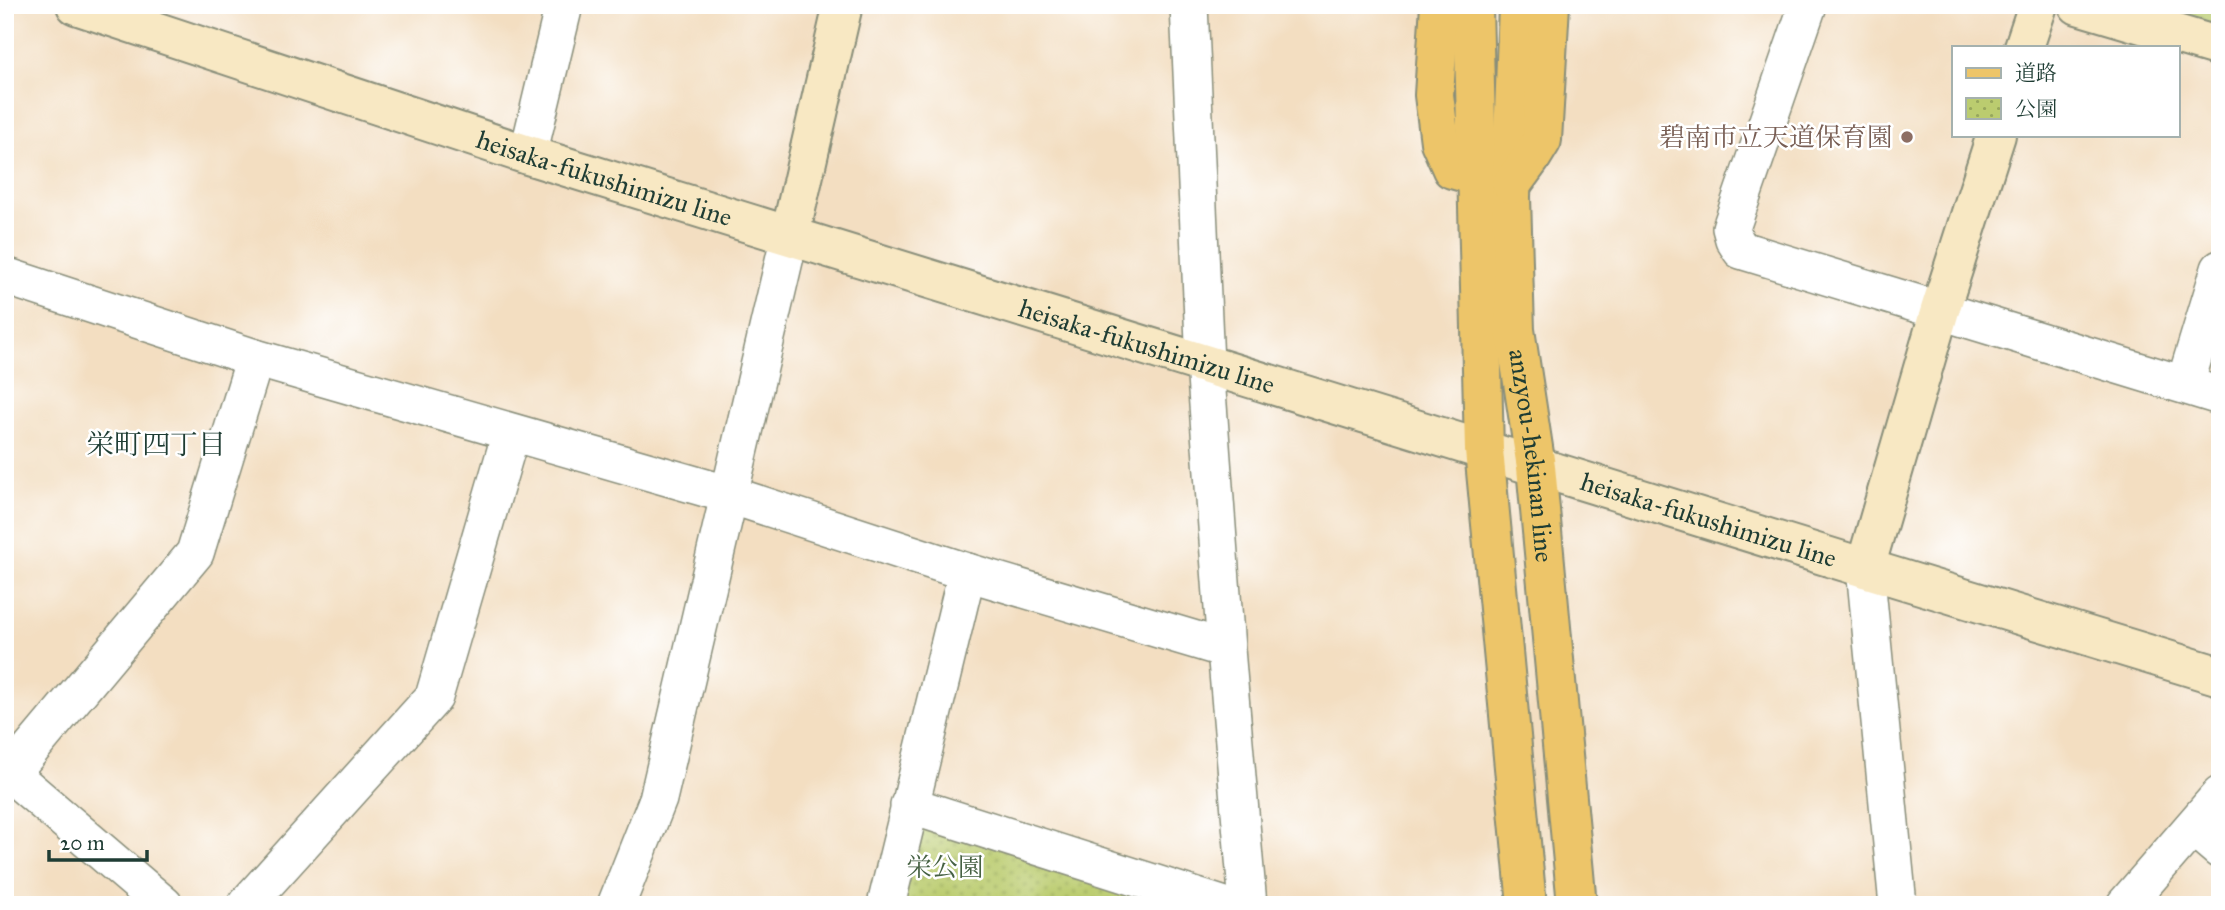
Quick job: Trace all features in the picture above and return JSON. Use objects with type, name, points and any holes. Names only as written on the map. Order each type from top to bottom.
[{"type":"main road","name":"heisaka-fukushimizu line","points":[[76,5],[528,155],[2220,676]]},
{"type":"main road","points":[[790,235],[843,5]]},
{"type":"main road","points":[[1440,5],[1434,95],[1440,142],[1452,169],[1494,180],[1542,140],[1550,5]]},
{"type":"main road","name":"anzyou-hekinan line","points":[[1473,5],[1494,180],[1536,467],[1577,905]]},
{"type":"main road","name":"anzyou-hekinan line","points":[[1518,5],[1494,180],[1484,450],[1527,905]]},
{"type":"main road","points":[[2024,46],[2038,5]]},
{"type":"main road","points":[[2078,5],[2220,47]]},
{"type":"main road","points":[[1865,568],[1940,310],[1996,136]]},
{"type":"street","points":[[528,155],[564,5]]},
{"type":"street","points":[[1189,5],[1205,364],[1248,905]]},
{"type":"street","points":[[1808,5],[1731,228],[1741,250],[2220,396]]},
{"type":"street","points":[[617,905],[658,799],[790,235]]},
{"type":"street","points":[[2185,384],[2220,269]]},
{"type":"street","points":[[5,276],[255,358],[730,495],[967,572],[1226,649]]},
{"type":"street","points":[[164,905],[8,771],[195,553],[255,358]]},
{"type":"street","points":[[246,905],[434,697],[511,433]]},
{"type":"street","points":[[1865,568],[1898,905]]},
{"type":"street","points":[[887,905],[967,572]]},
{"type":"street","points":[[2125,905],[2220,795]]},
{"type":"street","points":[[909,805],[1222,905]]},
{"type":"street","points":[[2193,827],[2220,850]]},
{"type":"green space","points":[[2122,5],[2220,5],[2220,34]]},
{"type":"green space","name":"栄公園","points":[[914,818],[1197,905],[900,905]]},
{"type":"place","name":"碧南市立天道保育園","points":[[1907,137]]},
{"type":"district","name":"栄町四丁目","points":[[156,444]]}]
